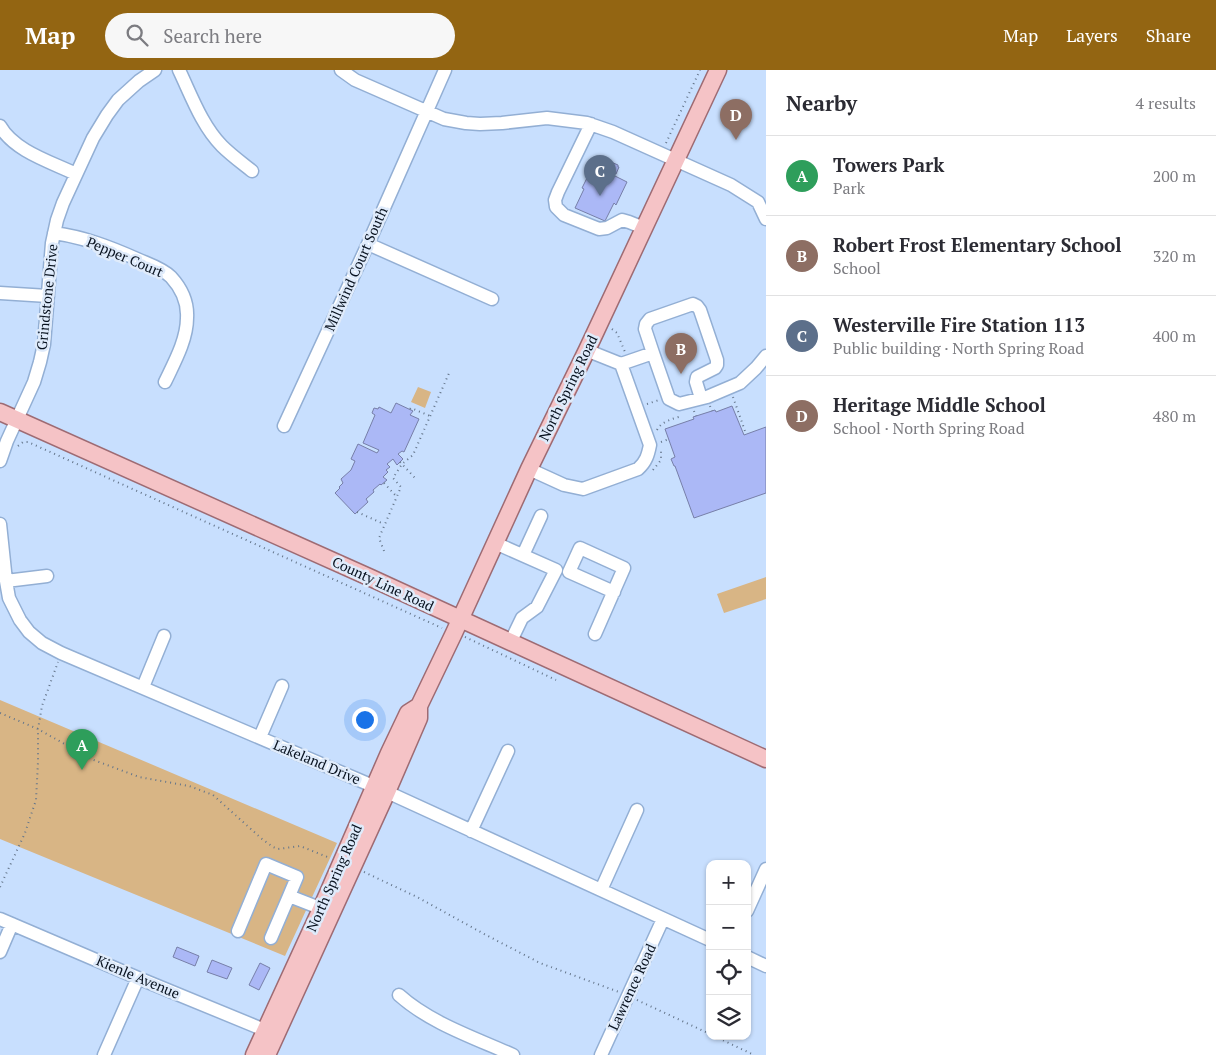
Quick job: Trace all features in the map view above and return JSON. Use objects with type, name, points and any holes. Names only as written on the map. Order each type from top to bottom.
[{"type":"main road","name":"North Spring Road","points":[[254,1055],[270,1033],[381,789],[419,718],[419,706],[644,228],[668,158],[718,70]]},
{"type":"main road","name":"County Line Road","points":[[0,412],[355,571],[457,626],[510,642],[766,759]]},
{"type":"main road","name":"North Spring Road","points":[[267,1055],[270,1033]]},
{"type":"street","name":"Grindstone Drive","points":[[17,419],[34,382],[44,344],[52,243],[63,203],[93,138],[107,115],[118,100],[139,81],[155,70]]},
{"type":"street","points":[[179,70],[205,125],[223,147],[252,171]]},
{"type":"street","points":[[340,70],[355,80],[444,119],[480,124],[547,118],[591,124],[730,184],[758,202],[766,220]]},
{"type":"street","name":"Millwind Court South","points":[[284,426],[368,244],[445,70]]},
{"type":"street","points":[[591,124],[558,192],[555,200],[556,207],[564,215],[598,229],[607,228],[622,220],[644,228]]},
{"type":"street","points":[[0,126],[12,141],[35,155],[76,174]]},
{"type":"street","name":"Pepper Court","points":[[54,233],[95,242],[121,252],[166,273],[179,287],[186,302],[188,320],[180,349],[165,382]]},
{"type":"street","points":[[368,244],[492,299]]},
{"type":"street","points":[[0,294],[48,296]]},
{"type":"street","points":[[706,402],[696,382],[697,377],[715,368],[717,360],[700,310],[693,304],[650,319],[645,329],[653,353],[669,399],[679,404],[706,402],[740,383],[766,356]]},
{"type":"street","points":[[587,350],[624,363],[653,353]]},
{"type":"street","points":[[529,469],[564,485],[583,489],[638,469],[644,463],[650,445],[624,363]]},
{"type":"street","points":[[0,461],[17,419]]},
{"type":"street","points":[[523,555],[541,516]]},
{"type":"street","name":"Lakeland Drive","points":[[0,524],[9,598],[20,620],[29,632],[42,643],[381,789],[706,938]]},
{"type":"street","points":[[495,543],[556,570],[569,572],[614,592]]},
{"type":"street","points":[[569,572],[580,548],[624,568],[595,634]]},
{"type":"street","points":[[510,642],[522,618],[537,607],[556,570]]},
{"type":"street","points":[[6,581],[47,576]]},
{"type":"street","points":[[143,687],[164,636]]},
{"type":"street","points":[[260,738],[282,686]]},
{"type":"street","points":[[471,831],[508,750]]},
{"type":"street","points":[[600,890],[637,810]]},
{"type":"street","points":[[238,931],[266,864],[297,878],[271,938]]},
{"type":"street","points":[[750,905],[766,869]]},
{"type":"street","points":[[289,896],[326,911]]},
{"type":"street","name":"Lawrence Road","points":[[601,1055],[663,919]]},
{"type":"street","points":[[0,952],[6,921]]},
{"type":"street","name":"Kienle Avenue","points":[[6,921],[270,1033]]},
{"type":"street","points":[[751,960],[766,966]]},
{"type":"street","points":[[104,1055],[138,978]]},
{"type":"street","points":[[399,995],[410,1005],[429,1016],[513,1055]]},
{"type":"path","points":[[668,158],[700,70]]},
{"type":"path","points":[[607,327],[618,333],[624,363]]},
{"type":"path","points":[[384,551],[379,538],[401,487],[393,478],[401,463],[412,455],[450,371]]},
{"type":"path","points":[[733,397],[745,431]]},
{"type":"path","points":[[645,405],[655,401]]},
{"type":"path","points":[[706,402],[712,411]]},
{"type":"path","points":[[410,410],[411,408],[430,416]]},
{"type":"path","points":[[694,411],[696,416]]},
{"type":"path","points":[[653,426],[656,433]]},
{"type":"path","points":[[658,442],[668,439]]},
{"type":"path","points":[[7,441],[18,446],[28,442],[457,626],[556,680]]},
{"type":"path","points":[[647,473],[657,466],[661,460],[661,451]]},
{"type":"path","points":[[401,463],[416,480]]},
{"type":"path","points":[[384,483],[397,498]]},
{"type":"path","points":[[357,512],[385,524]]},
{"type":"path","points":[[0,887],[25,833],[36,800],[38,729],[42,706],[62,653]]},
{"type":"path","points":[[722,1040],[754,1055]]},
{"type":"shaded area","points":[[418,387],[431,392],[425,408],[411,402]]},
{"type":"shaded area","points":[[766,577],[766,599],[724,613],[717,594]]},
{"type":"shaded area","points":[[0,700],[337,843],[285,956],[0,839]]},
{"type":"building","points":[[602,159],[618,165],[616,174],[614,173],[613,175],[627,182],[616,205],[614,203],[605,221],[575,208],[593,166],[599,169]]},
{"type":"building","points":[[396,403],[413,411],[410,415],[419,419],[404,452],[402,451],[398,454],[403,459],[397,465],[393,459],[387,464],[390,467],[386,470],[388,472],[383,477],[387,480],[373,490],[374,492],[366,499],[368,502],[355,514],[335,493],[343,483],[341,479],[351,470],[355,461],[351,459],[358,444],[377,453],[379,450],[363,443],[375,415],[372,413],[374,408],[378,409],[379,407],[391,413]]},
{"type":"building","points":[[732,406],[744,435],[766,427],[766,493],[694,518],[671,459],[675,457],[665,429],[694,419],[693,417]]},
{"type":"building","points":[[177,947],[199,956],[195,966],[173,957]]},
{"type":"building","points":[[212,960],[232,968],[227,979],[207,972]]},
{"type":"building","points":[[260,963],[270,968],[259,990],[249,985]]},
{"type":"place","name":"Heritage Middle School","points":[[736,140]]},
{"type":"place","name":"Westerville Fire Station 113","points":[[600,196]]},
{"type":"place","name":"Robert Frost Elementary School","points":[[681,374]]},
{"type":"place","name":"Towers Park","points":[[82,770]]}]
